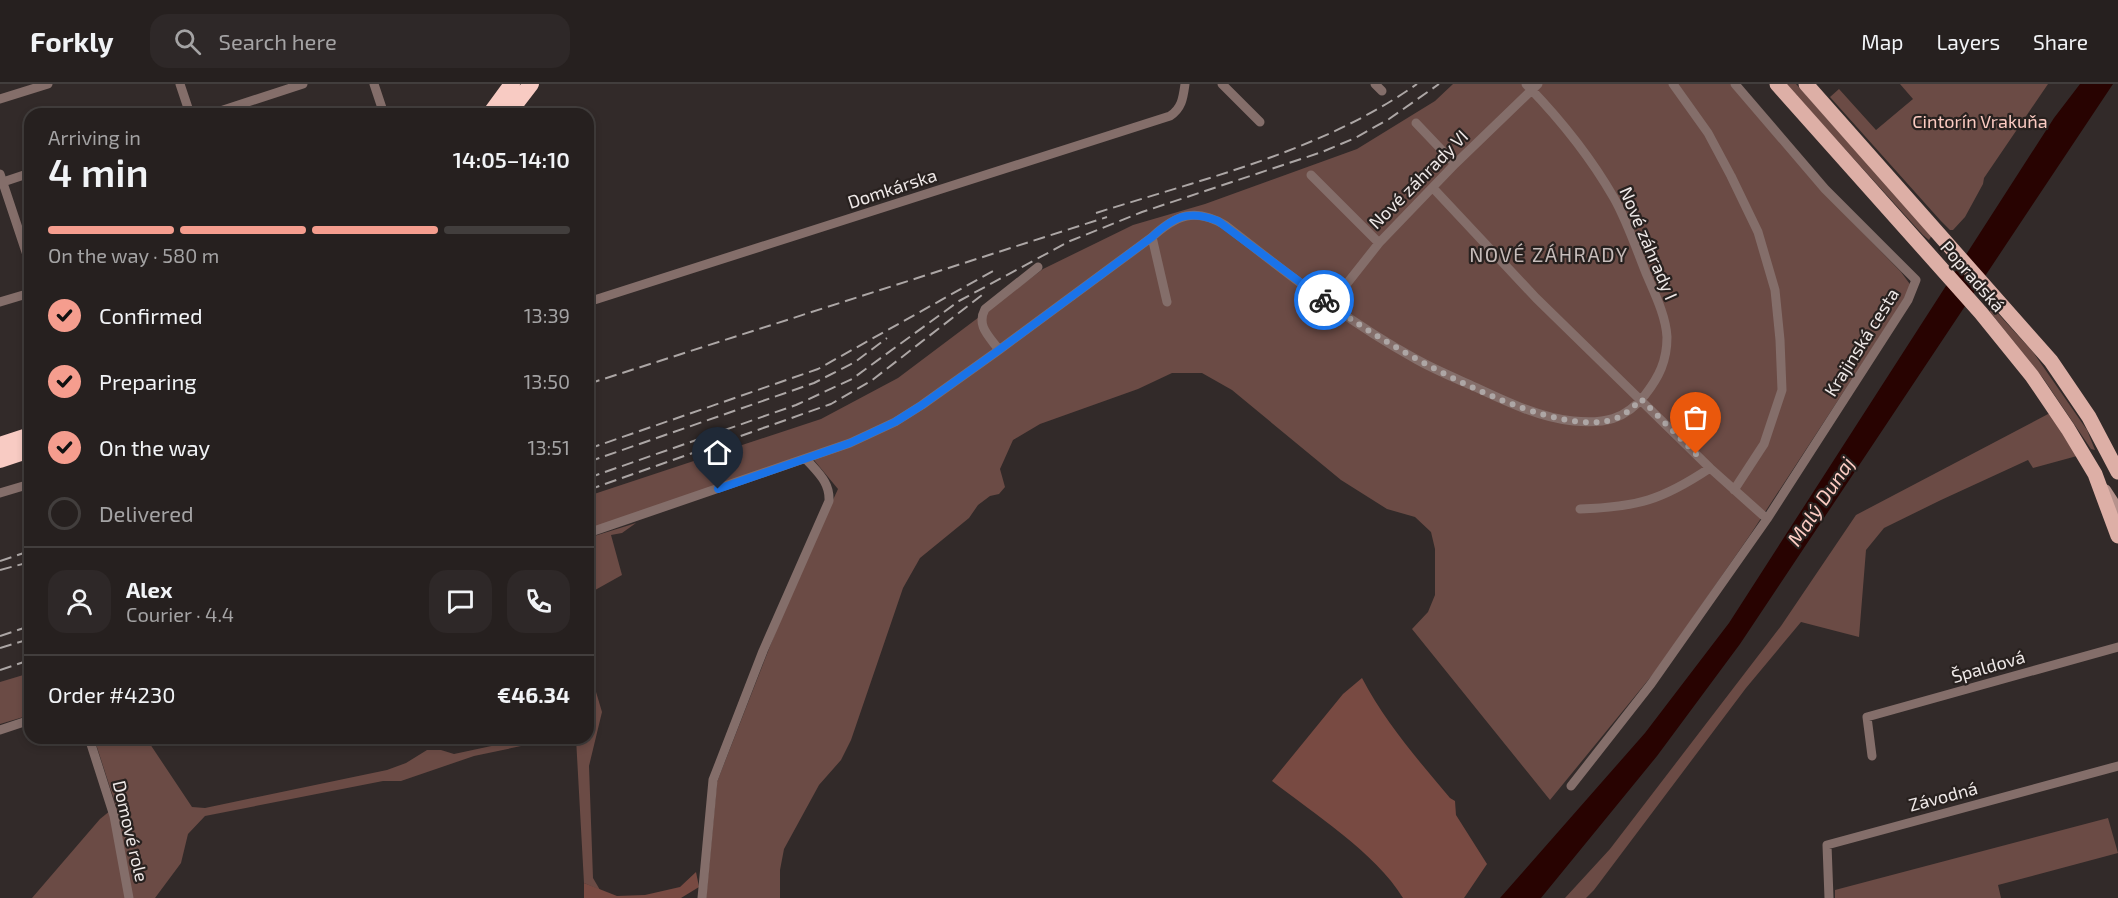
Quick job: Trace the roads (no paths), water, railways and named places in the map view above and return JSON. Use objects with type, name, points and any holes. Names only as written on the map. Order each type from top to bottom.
[{"type":"highway","points":[[495,108],[513,84]]},
{"type":"highway","points":[[513,108],[531,84]]},
{"type":"highway","points":[[0,445],[24,437]]},
{"type":"highway","points":[[0,460],[24,452]]},
{"type":"main road","name":"Popradská","points":[[1777,84],[1981,313],[2052,404],[2095,474]]},
{"type":"main road","name":"Popradská","points":[[1806,84],[2051,362],[2070,387],[2099,434],[2118,472]]},
{"type":"main road","points":[[2095,474],[2118,536]]},
{"type":"street","points":[[0,99],[48,84]]},
{"type":"street","points":[[180,84],[188,108]]},
{"type":"street","points":[[229,108],[303,84]]},
{"type":"street","points":[[374,84],[382,108]]},
{"type":"street","name":"Domkárska","points":[[594,300],[1170,116],[1180,108],[1185,84]]},
{"type":"street","points":[[1222,84],[1260,122]]},
{"type":"street","points":[[1673,84],[1708,132],[1731,176],[1758,232],[1775,290],[1782,390],[1776,414],[1764,444],[1734,490]]},
{"type":"street","name":"Krajinská cesta","points":[[1571,786],[1651,684],[1767,519],[1908,300],[1916,280],[1826,189],[1735,84]]},
{"type":"street","name":"Nové záhrady VI","points":[[1330,305],[1378,243],[1532,86]]},
{"type":"street","name":"Nové záhrady I","points":[[1152,237],[1167,222],[1179,217],[1199,215],[1211,218],[1225,225],[1330,305],[1414,359],[1484,392],[1557,419],[1585,422],[1607,421],[1630,411],[1662,370],[1666,348],[1666,329],[1615,199],[1578,142],[1532,86]]},
{"type":"street","points":[[1416,123],[1455,164]]},
{"type":"street","points":[[24,174],[1,178],[24,246]]},
{"type":"street","points":[[1311,175],[1378,243]]},
{"type":"street","points":[[1433,188],[1536,298],[1710,468],[1767,519]]},
{"type":"street","points":[[594,530],[806,459],[850,443],[895,422],[999,350],[1152,237],[1167,302]]},
{"type":"street","points":[[999,350],[983,327],[981,318],[985,309],[1038,267]]},
{"type":"street","points":[[0,302],[24,295]]},
{"type":"street","points":[[702,898],[713,780],[763,651],[829,501],[829,489],[824,479],[806,459]]},
{"type":"street","points":[[1580,509],[1610,508],[1653,500],[1670,493],[1710,468]]},
{"type":"street","name":"Popradská","points":[[2095,474],[2118,510]]},
{"type":"street","points":[[0,493],[24,486]]},
{"type":"street","name":"Špaldová","points":[[1872,756],[1867,717],[2118,647]]},
{"type":"street","points":[[0,730],[24,722]]},
{"type":"street","name":"Domové role","points":[[91,744],[114,816],[129,898]]},
{"type":"street","name":"Závodná","points":[[1829,898],[1827,845],[2118,766]]},
{"type":"water","name":"Malý Dunaj","points":[[2080,84],[2113,84],[1740,644],[1657,756],[1541,898],[1500,898],[1645,733],[1729,623],[2054,118]]},
{"type":"railway","points":[[1096,213],[1221,174],[1303,145],[1342,128],[1417,84]]},
{"type":"railway","points":[[594,476],[796,405],[852,379],[959,301],[1070,241],[1142,212],[1322,152],[1355,138],[1389,119],[1439,84]]},
{"type":"railway","points":[[594,382],[1107,217]]},
{"type":"railway","points":[[594,447],[818,369],[993,271]]},
{"type":"railway","points":[[594,488],[831,404],[871,381],[982,295]]},
{"type":"railway","points":[[594,460],[814,383],[855,362],[887,338]]},
{"type":"railway","points":[[0,561],[24,553]]},
{"type":"railway","points":[[0,570],[24,564]]},
{"type":"railway","points":[[0,636],[24,628]]},
{"type":"railway","points":[[0,648],[24,641]]},
{"type":"railway","points":[[0,670],[24,662]]},
{"type":"district","name":"NOVÉ ZÁHRADY","points":[[1549,254]]},
{"type":"park label","name":"Cintorín Vrakuňa","points":[[1980,121]]}]
